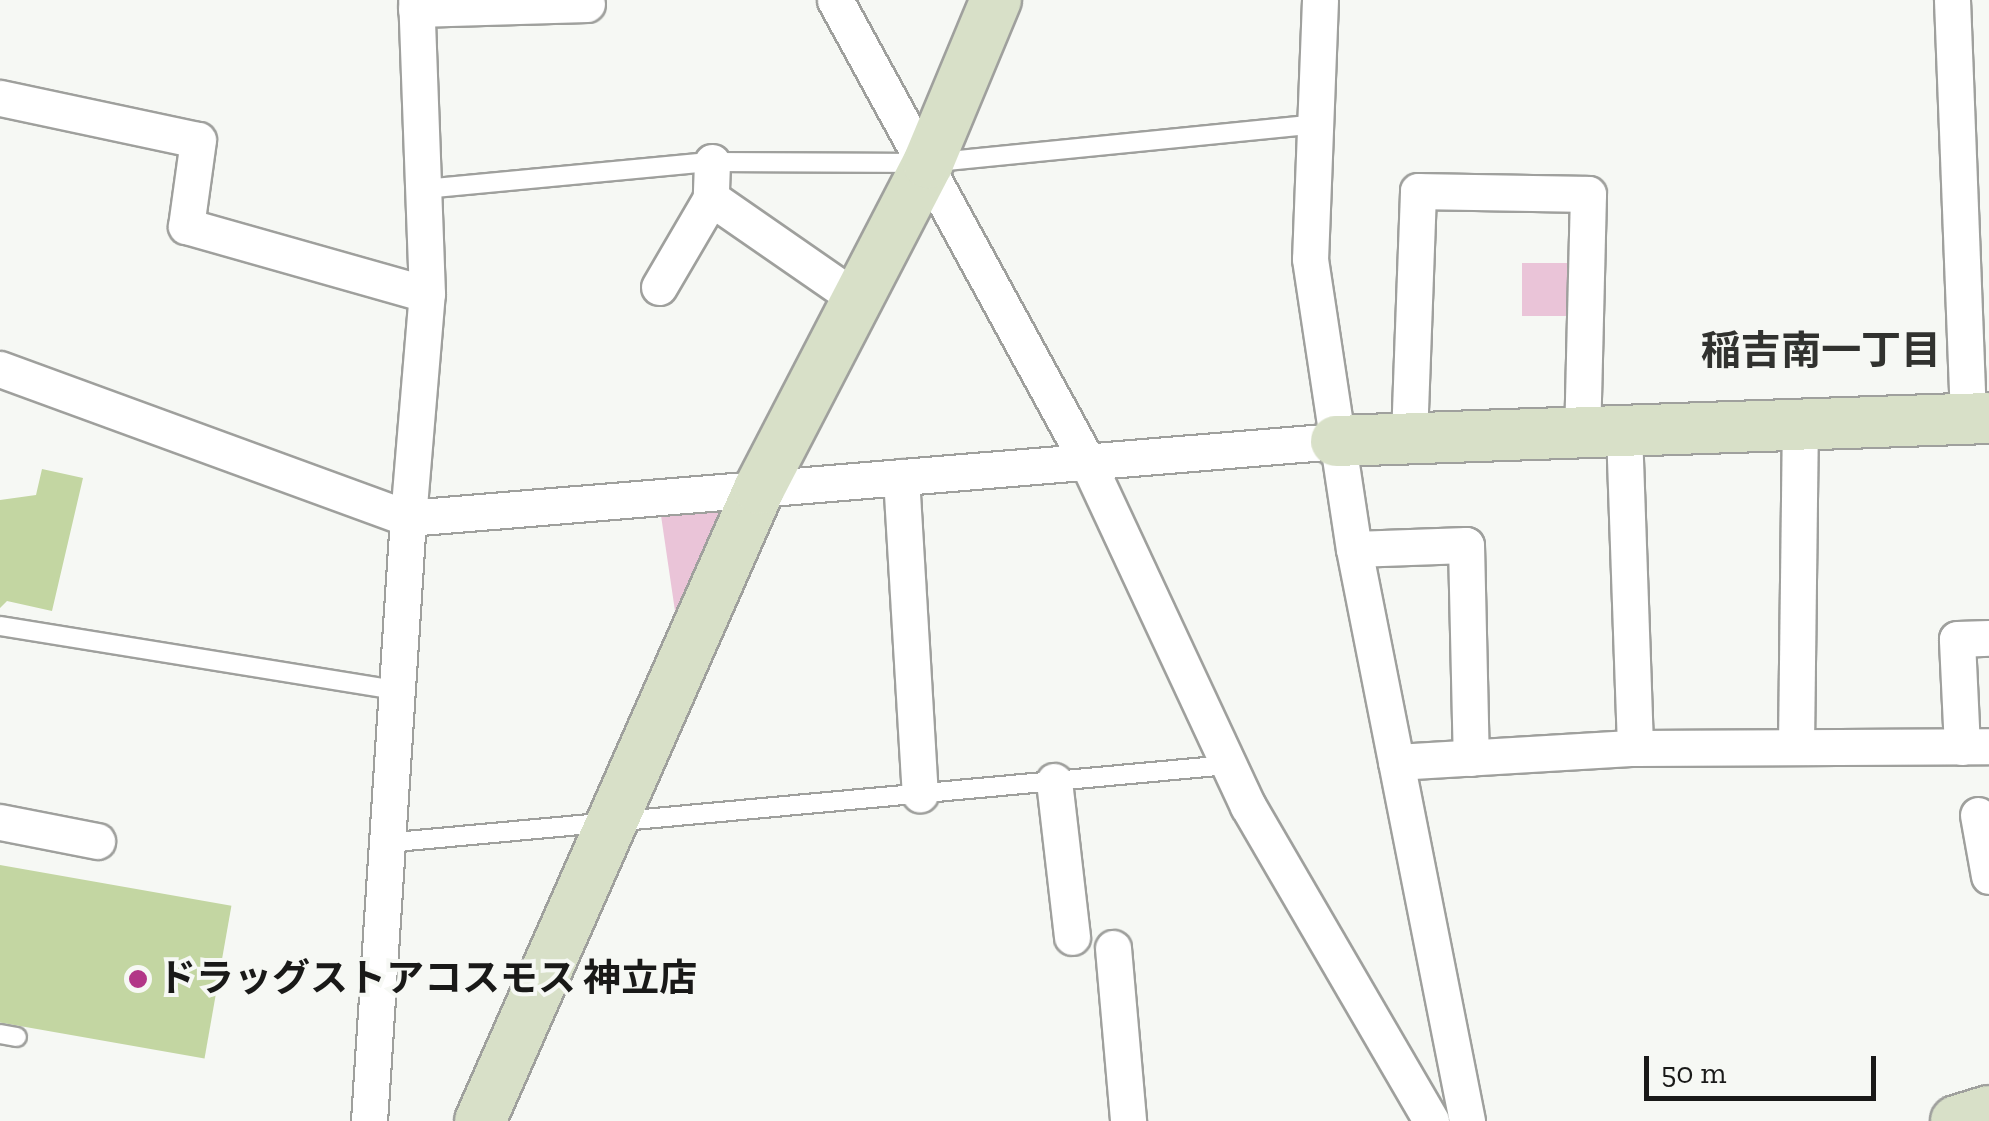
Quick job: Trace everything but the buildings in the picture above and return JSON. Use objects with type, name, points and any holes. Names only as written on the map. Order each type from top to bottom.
[{"type":"street","points":[[835,0],[928,162],[1087,462],[1228,765],[1431,1121]]},
{"type":"street","points":[[480,1121],[759,489],[928,162],[996,0]]},
{"type":"street","points":[[1320,0],[1309,126],[1310,259],[1354,549],[1468,1121]]},
{"type":"street","points":[[0,369],[408,518],[1336,441],[1978,418],[1952,0]]},
{"type":"street","points":[[369,1121],[408,518],[428,294],[416,4],[586,4]]},
{"type":"street","points":[[0,98],[198,140],[186,226],[428,294]]},
{"type":"street","points":[[659,288],[711,198],[712,162]]},
{"type":"street","points":[[1410,438],[1418,191],[1588,194],[1603,432],[1634,748]]},
{"type":"street","points":[[711,198],[857,299]]},
{"type":"street","points":[[1796,745],[1800,424]]},
{"type":"street","points":[[900,477],[920,794]]},
{"type":"street","points":[[1354,549],[1466,545],[1471,758]]},
{"type":"street","points":[[1396,762],[1634,748],[1975,746],[1957,639],[1989,638]]},
{"type":"street","points":[[1054,781],[1072,936]]},
{"type":"street","points":[[1978,814],[1989,876]]},
{"type":"street","points":[[0,822],[98,841]]},
{"type":"street","points":[[1113,948],[1128,1121]]},
{"type":"street","points":[[1956,1121],[1989,1111]]},
{"type":"lane","points":[[424,188],[712,162],[928,162],[1309,126]]},
{"type":"lane","points":[[0,626],[396,690]]},
{"type":"lane","points":[[386,843],[1228,765]]},
{"type":"shaded area","points":[[1522,263],[1584,263],[1584,316],[1522,316]]},
{"type":"shaded area","points":[[748,492],[675,611],[659,502]]},
{"type":"place","name":"ドラッグストアコスモス 神立店","points":[[138,979]]},
{"type":"district","name":"稲吉南一丁目","points":[[1821,350]]}]
